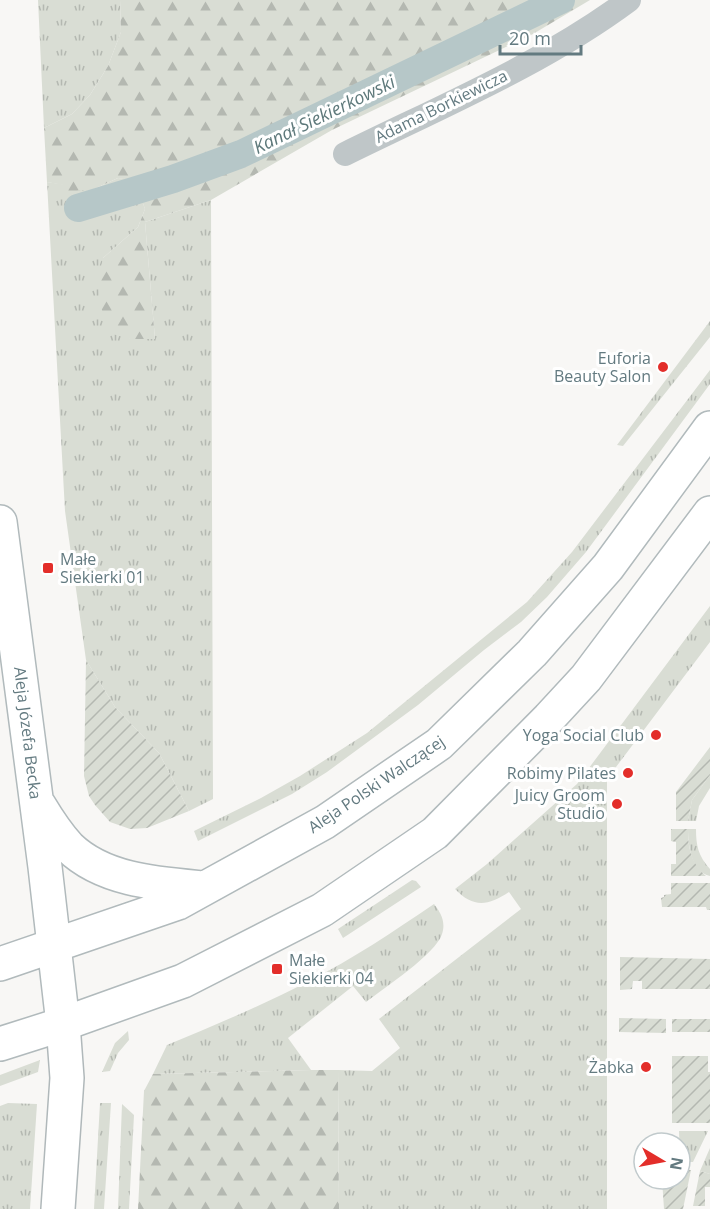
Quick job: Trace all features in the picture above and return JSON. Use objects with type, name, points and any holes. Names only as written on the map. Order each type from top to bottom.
[{"type":"main road","name":"Aleja Polski Walczącej","points":[[0,964],[178,903],[325,822],[439,744],[532,653],[608,567],[710,428]]},
{"type":"main road","points":[[0,1044],[183,981],[322,910],[435,832],[586,678],[710,513]]},
{"type":"main road","name":"Aleja Józefa Becka","points":[[0,522],[37,801],[63,1024],[67,1078],[58,1209]]},
{"type":"main road","points":[[37,801],[54,830],[71,848],[103,869],[161,884],[205,888]]},
{"type":"street","name":"Adama Borkiewicza","points":[[345,154],[557,48],[601,21],[629,0]]},
{"type":"green space","points":[[38,0],[120,0],[121,32],[108,66],[90,95],[72,114],[44,128]]},
{"type":"green space","points":[[120,0],[590,0],[533,34],[332,130],[211,200],[145,222],[155,339],[130,339],[113,334],[100,306],[98,280],[103,258],[138,227],[145,209],[135,181],[118,178],[94,189],[67,192],[63,185],[47,182],[44,128],[72,114],[90,95],[108,66],[121,32]]},
{"type":"green space","points":[[118,178],[135,180],[145,209],[138,227],[103,258],[130,339],[155,339],[145,222],[211,200],[213,799],[189,811],[159,753],[115,707],[86,660],[65,511],[47,182],[94,189]]},
{"type":"green space","points":[[710,321],[710,337],[623,446],[617,445]]},
{"type":"green space","points":[[710,370],[710,384],[586,552],[547,597],[521,622],[418,705],[327,772],[292,794],[198,841],[194,831],[300,776],[367,733],[527,602],[572,552]]},
{"type":"green space","points":[[710,606],[710,642],[607,779],[607,1209],[339,1209],[338,1070],[372,1071],[400,1048],[379,1019],[521,909],[509,892],[494,900],[481,903],[468,899],[455,889],[487,864],[577,784]]},
{"type":"green space","points":[[86,660],[115,707],[159,753],[189,811],[147,828],[130,829],[110,822],[95,805],[89,796],[84,776]]},
{"type":"green space","points":[[710,747],[710,775],[692,800],[688,821],[676,821],[676,792]]},
{"type":"green space","points":[[710,775],[710,788],[699,806],[696,821],[688,821],[692,800]]},
{"type":"green space","points":[[671,829],[688,829],[691,855],[706,876],[671,876],[671,864],[676,864],[676,842],[671,841]]},
{"type":"green space","points":[[688,829],[696,829],[698,850],[710,869],[710,876],[695,864],[690,850]]},
{"type":"green space","points":[[412,880],[421,887],[343,938],[338,929]]},
{"type":"green space","points":[[671,883],[710,883],[710,910],[706,907],[662,907],[661,898],[671,894]]},
{"type":"green space","points":[[434,904],[442,918],[443,930],[438,942],[420,961],[366,1002],[353,986],[288,1038],[311,1070],[153,1074],[167,1045],[292,990],[373,944]]},
{"type":"green space","points":[[620,957],[710,959],[710,989],[642,989],[642,981],[633,981],[632,989],[620,990]]},
{"type":"green space","points":[[619,1018],[666,1019],[666,1033],[619,1032]]},
{"type":"green space","points":[[672,1019],[710,1019],[710,1032],[672,1032]]},
{"type":"green space","points":[[128,1031],[129,1040],[118,1053],[110,1071],[102,1072],[115,1043]]},
{"type":"green space","points":[[672,1056],[708,1056],[710,1123],[672,1123]]},
{"type":"green space","points":[[40,1060],[38,1072],[0,1086],[0,1075]]},
{"type":"green space","points":[[338,1070],[339,1209],[138,1209],[144,1091],[153,1074]]},
{"type":"green space","points":[[8,1103],[37,1104],[30,1209],[0,1209],[0,1106]]},
{"type":"green space","points":[[100,1103],[111,1103],[104,1209],[94,1209]]},
{"type":"green space","points":[[122,1104],[134,1115],[129,1209],[118,1209]]},
{"type":"green space","points":[[692,1131],[708,1131],[693,1162]]},
{"type":"green space","points":[[710,1148],[710,1174],[700,1171]]},
{"type":"green space","points":[[700,1171],[710,1174],[710,1187],[705,1187],[705,1206],[693,1206]]},
{"type":"green space","points":[[663,1191],[687,1191],[683,1209],[664,1209]]},
{"type":"waterway","name":"Kanał Siekierkowski","points":[[78,208],[173,179],[241,154],[561,0]]},
{"type":"place","name":"Euforia Beauty Salon","points":[[663,367]]},
{"type":"place","name":"Małe Siekierki 01","points":[[48,568]]},
{"type":"place","name":"Yoga Social Club","points":[[656,735]]},
{"type":"place","name":"Robimy Pilates","points":[[628,773]]},
{"type":"place","name":"Juicy Groom Studio","points":[[617,804]]},
{"type":"place","name":"Małe Siekierki 04","points":[[277,969]]},
{"type":"place","name":"Żabka","points":[[646,1067]]}]
